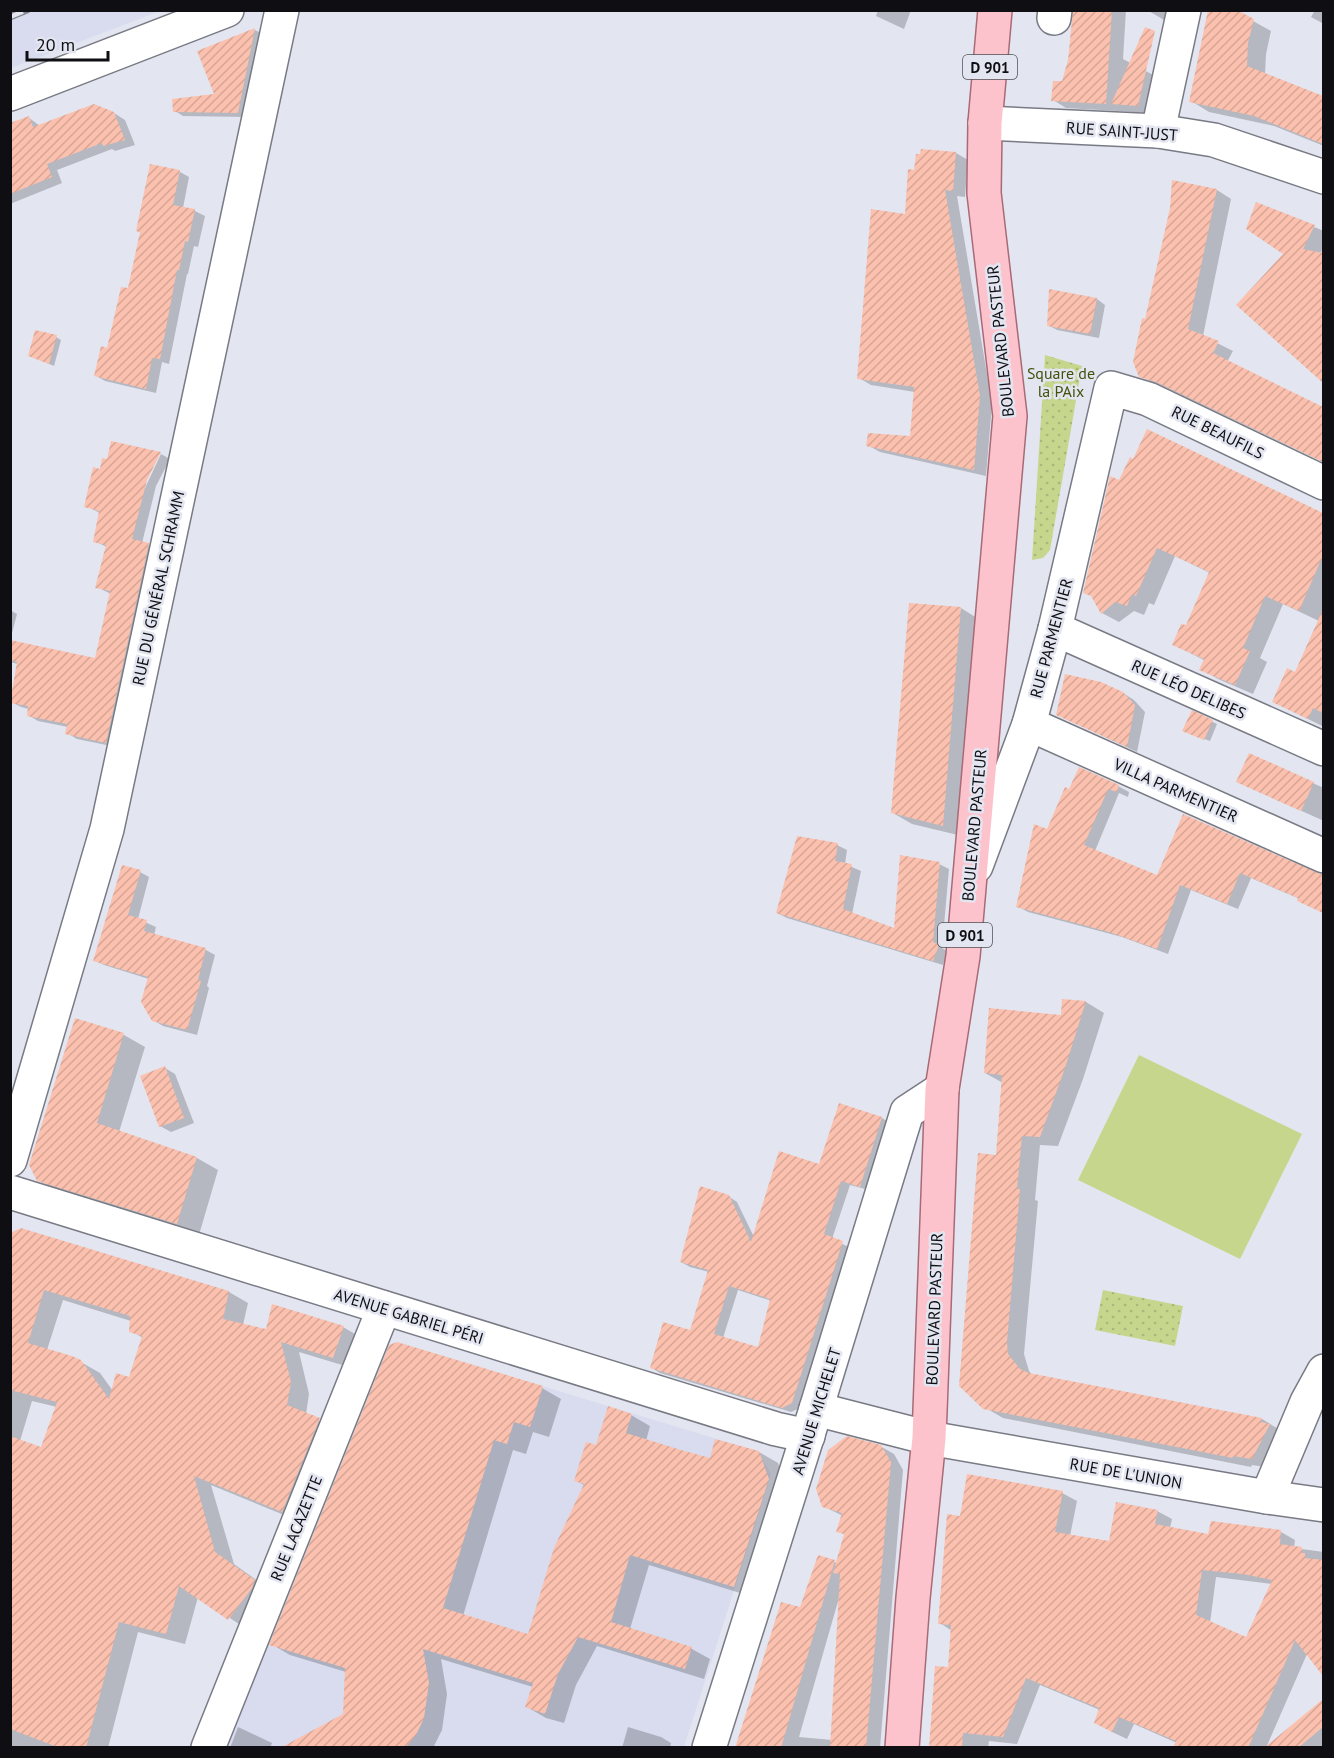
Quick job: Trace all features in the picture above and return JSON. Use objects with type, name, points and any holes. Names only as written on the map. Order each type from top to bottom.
[{"type":"main road","name":"BOULEVARD PASTEUR","points":[[902,1748],[913,1598],[929,1438],[942,1089],[963,956],[1010,416],[984,193],[986,123],[995,10]]},
{"type":"street","points":[[10,94],[227,10]]},
{"type":"street","name":"RUE DU GÉNÉRAL SCHRAMM","points":[[10,1160],[106,829],[282,10]]},
{"type":"street","points":[[1158,130],[1184,10]]},
{"type":"street","name":"RUE SAINT-JUST","points":[[986,123],[1158,130],[1214,141],[1323,177]]},
{"type":"street","name":"RUE PARMENTIER","points":[[970,881],[1029,724],[1055,629],[1111,388]]},
{"type":"street","name":"RUE BEAUFILS","points":[[1111,388],[1149,399],[1323,483]]},
{"type":"street","name":"RUE LÉO DELIBES","points":[[1055,629],[1323,749]]},
{"type":"street","name":"VILLA PARMENTIER","points":[[1029,724],[1323,856]]},
{"type":"street","name":"AVENUE MICHELET","points":[[709,1748],[907,1112],[942,1089]]},
{"type":"street","name":"AVENUE GABRIEL PÉRI","points":[[10,1192],[776,1429],[812,1423],[929,1438]]},
{"type":"street","name":"RUE LACAZETTE","points":[[208,1748],[384,1308]]},
{"type":"street","points":[[1267,1497],[1307,1402],[1323,1371]]},
{"type":"street","name":"RUE DE L'UNION","points":[[929,1438],[1323,1505]]},
{"type":"shaded area","points":[[11,10],[160,10],[160,11],[11,68]]},
{"type":"shaded area","points":[[397,1342],[760,1452],[771,1474],[770,1478],[684,1747],[225,1748],[384,1347]]},
{"type":"green space","name":"Square de la PAix","points":[[1045,355],[1082,366],[1050,550],[1043,558],[1032,560]]},
{"type":"green space","points":[[1139,1055],[1302,1134],[1240,1259],[1078,1180]]},
{"type":"green space","points":[[1103,1290],[1183,1306],[1175,1346],[1095,1330]]},
{"type":"building","points":[[1073,10],[1112,10],[1106,104],[1051,101],[1053,81],[1062,81],[1068,60]]},
{"type":"building","points":[[1208,10],[1237,10],[1254,19],[1248,43],[1247,66],[1323,96],[1323,144],[1254,116],[1189,102]]},
{"type":"building","points":[[1145,27],[1155,31],[1138,106],[1111,104]]},
{"type":"building","points":[[255,28],[238,113],[173,112],[172,99],[214,94],[197,51]]},
{"type":"building","points":[[94,104],[114,112],[125,140],[103,146],[102,143],[47,164],[52,177],[10,194],[10,123],[29,116],[33,127]]},
{"type":"building","points":[[921,149],[956,152],[953,191],[945,190],[980,396],[974,470],[866,446],[868,433],[910,436],[914,387],[857,379],[871,209],[905,214],[908,169],[914,170],[916,154],[920,154]]},
{"type":"building","points":[[150,164],[180,170],[173,205],[195,209],[188,242],[185,241],[179,270],[177,270],[160,359],[152,358],[146,389],[94,376],[101,346],[107,348],[121,287],[128,288],[140,232],[136,231]]},
{"type":"building","points":[[1172,180],[1217,189],[1188,329],[1219,341],[1213,353],[1323,407],[1323,462],[1156,382],[1139,377],[1133,362],[1170,208]]},
{"type":"building","points":[[1256,202],[1315,225],[1303,249],[1323,253],[1323,383],[1236,305],[1283,254],[1246,229]]},
{"type":"building","points":[[1049,289],[1097,298],[1090,334],[1047,326]]},
{"type":"building","points":[[35,330],[57,335],[49,364],[28,356]]},
{"type":"building","points":[[1147,429],[1323,513],[1323,555],[1299,611],[1265,596],[1243,648],[1250,651],[1235,685],[1199,670],[1204,659],[1172,645],[1181,624],[1186,625],[1209,572],[1157,548],[1136,596],[1132,594],[1127,606],[1115,602],[1101,614],[1091,596],[1083,593],[1110,476],[1119,480],[1130,457],[1133,459]]},
{"type":"building","points":[[111,441],[161,452],[147,480],[132,539],[149,543],[106,743],[65,734],[67,724],[27,716],[28,706],[10,703],[17,662],[10,660],[10,640],[95,658],[110,591],[95,588],[106,545],[93,542],[99,511],[84,507],[93,467],[100,469],[102,458],[107,459]]},
{"type":"building","points":[[909,603],[961,607],[943,826],[891,813]]},
{"type":"building","points":[[1323,609],[1323,713],[1313,708],[1308,719],[1272,702],[1287,668],[1295,672]]},
{"type":"building","points":[[1065,674],[1101,682],[1123,692],[1135,705],[1127,747],[1056,715]]},
{"type":"building","points":[[1192,710],[1213,720],[1204,740],[1182,731]]},
{"type":"building","points":[[1249,753],[1314,782],[1301,811],[1236,782]]},
{"type":"building","points":[[1079,767],[1119,785],[1117,792],[1108,789],[1084,845],[1157,875],[1183,814],[1323,875],[1323,913],[1297,901],[1298,898],[1240,873],[1227,904],[1180,885],[1157,949],[1109,932],[1016,907],[1034,824],[1047,829],[1065,787],[1069,789]]},
{"type":"building","points":[[797,836],[838,843],[835,861],[852,864],[843,909],[894,928],[900,855],[940,862],[933,942],[939,945],[933,961],[776,913]]},
{"type":"building","points":[[122,865],[141,870],[128,915],[147,920],[144,931],[206,948],[198,980],[201,981],[187,1030],[152,1021],[141,1002],[148,977],[93,961]]},
{"type":"building","points":[[1062,999],[1086,1001],[1040,1137],[1022,1136],[1008,1354],[1020,1369],[1029,1373],[1262,1418],[1261,1422],[1270,1424],[1252,1459],[1233,1456],[1233,1458],[983,1409],[959,1386],[978,1153],[996,1155],[1002,1075],[984,1073],[989,1008],[1061,1015]]},
{"type":"building","points":[[75,1018],[124,1033],[97,1123],[197,1157],[177,1224],[37,1181],[29,1165]]},
{"type":"building","points":[[165,1066],[184,1118],[159,1127],[140,1076]]},
{"type":"building","points":[[839,1103],[882,1117],[860,1187],[841,1181],[824,1234],[843,1241],[792,1403],[782,1408],[650,1368],[663,1322],[690,1330],[708,1270],[680,1262],[700,1186],[729,1195],[751,1242],[779,1151],[819,1164]],"holes":[[[729,1286],[770,1299],[758,1347],[714,1334]]]},
{"type":"building","points":[[21,1228],[229,1291],[223,1319],[266,1329],[272,1304],[344,1326],[333,1358],[281,1342],[291,1382],[287,1405],[320,1418],[282,1512],[194,1476],[215,1552],[255,1580],[252,1588],[228,1620],[179,1586],[166,1634],[119,1622],[86,1748],[60,1748],[10,1729],[10,1436],[41,1447],[57,1402],[10,1390],[10,1233]],"holes":[[[44,1290],[130,1316],[129,1332],[142,1336],[129,1377],[116,1373],[109,1399],[81,1360],[28,1343]]]},
{"type":"building","points":[[397,1342],[543,1386],[530,1427],[514,1422],[507,1444],[494,1440],[443,1608],[528,1634],[554,1548],[584,1484],[574,1481],[586,1442],[596,1445],[608,1406],[632,1414],[626,1433],[681,1450],[710,1458],[715,1439],[759,1451],[769,1479],[734,1587],[630,1555],[611,1622],[692,1647],[685,1669],[578,1637],[558,1674],[545,1714],[525,1707],[533,1683],[423,1649],[429,1683],[424,1718],[416,1735],[405,1748],[280,1748],[343,1714],[345,1668],[269,1645],[389,1345]]},
{"type":"building","points":[[847,1436],[881,1445],[891,1462],[866,1748],[830,1748],[840,1574],[833,1573],[844,1534],[836,1532],[842,1513],[822,1507],[816,1489],[828,1450]]},
{"type":"building","points":[[967,1474],[1063,1491],[1055,1532],[1109,1541],[1116,1502],[1158,1510],[1155,1524],[1208,1534],[1211,1521],[1281,1530],[1280,1544],[1302,1547],[1305,1558],[1323,1560],[1323,1676],[1295,1640],[1248,1748],[1173,1748],[1176,1741],[1119,1717],[1112,1732],[1094,1723],[1099,1708],[1026,1678],[1003,1737],[963,1733],[962,1748],[929,1748],[935,1666],[948,1667],[951,1625],[938,1624],[947,1514],[960,1516]],"holes":[[[1202,1570],[1243,1574],[1272,1580],[1246,1637],[1196,1615]]]},
{"type":"building","points":[[818,1555],[835,1560],[781,1748],[735,1748],[781,1602],[800,1607]]},
{"type":"building","points":[[1323,1699],[1323,1727],[1298,1748],[1264,1748]]},
{"type":"railway","points":[[10,17],[27,10]]}]
